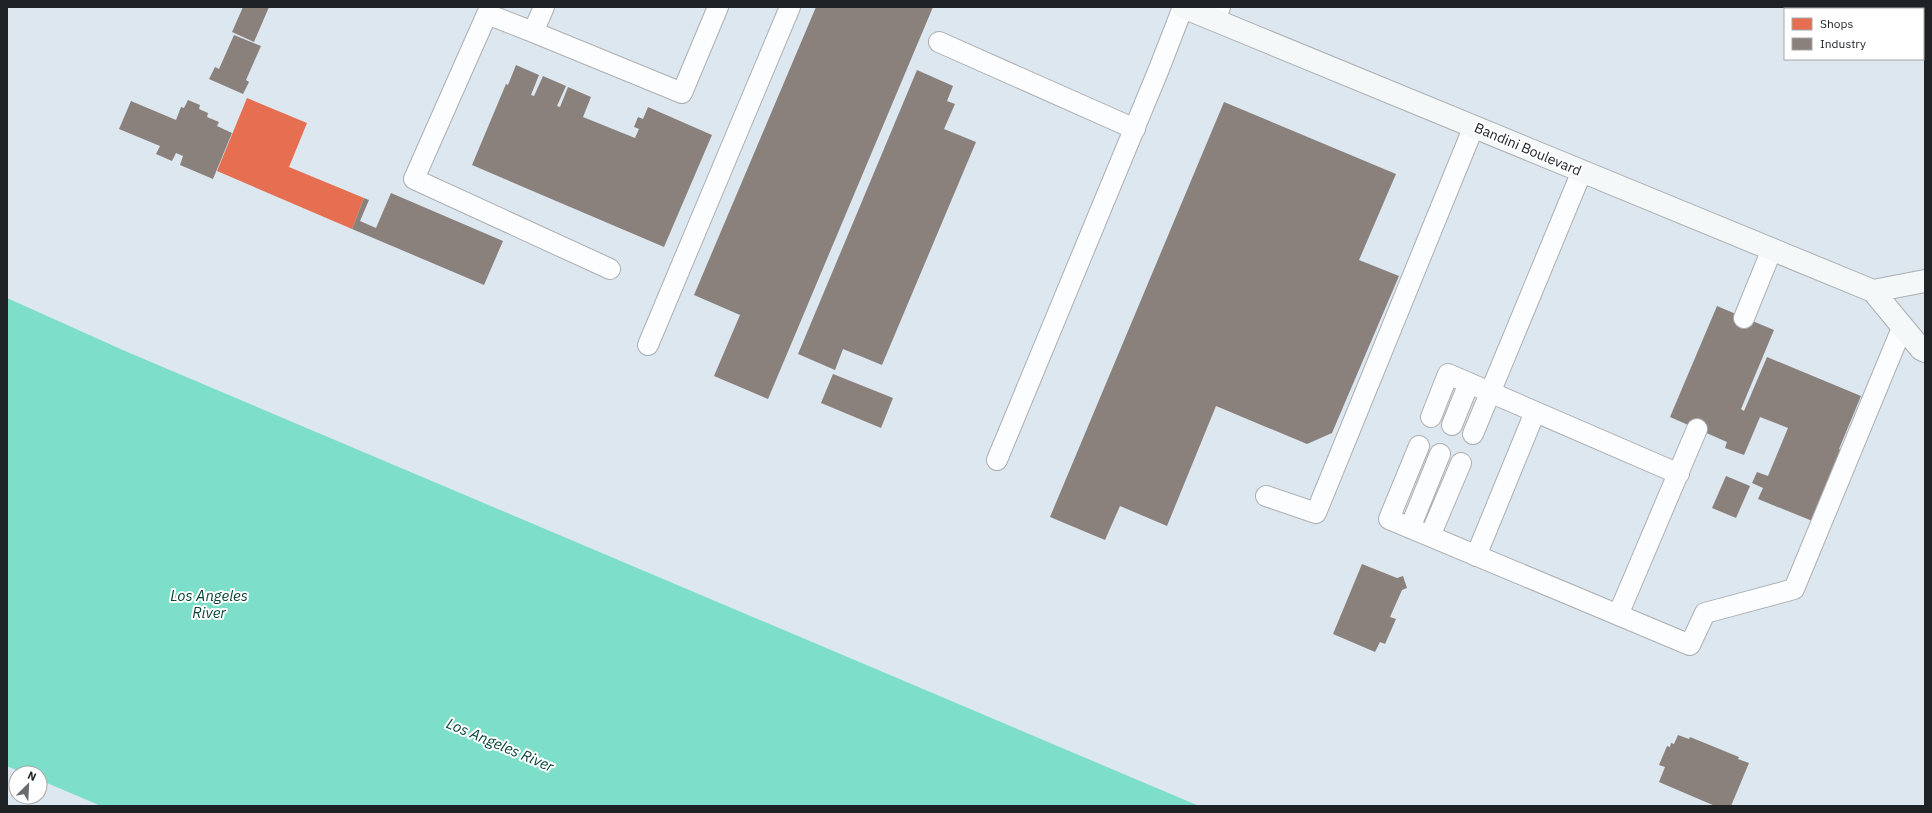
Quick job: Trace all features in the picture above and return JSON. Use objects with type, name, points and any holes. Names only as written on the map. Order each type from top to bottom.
[{"type":"main road","name":"Bandini Boulevard","points":[[1183,7],[1218,13],[1474,126],[1872,290],[1902,328],[1921,349],[1925,351]]},
{"type":"main road","points":[[1872,290],[1925,281]]},
{"type":"lane","points":[[533,32],[544,7]]},
{"type":"lane","points":[[610,269],[414,179],[487,14],[682,93],[718,7]]},
{"type":"lane","points":[[648,345],[790,7]]},
{"type":"lane","points":[[997,460],[1135,129],[1183,7]]},
{"type":"lane","points":[[939,42],[1135,129]]},
{"type":"lane","points":[[1266,496],[1316,513],[1474,126]]},
{"type":"lane","points":[[1473,434],[1582,171]]},
{"type":"lane","points":[[1744,318],[1772,249]]},
{"type":"lane","points":[[1419,446],[1389,519],[1690,645],[1705,613],[1794,589],[1902,328]]},
{"type":"lane","points":[[1431,417],[1448,374],[1679,474]]},
{"type":"lane","points":[[1452,426],[1469,383]]},
{"type":"lane","points":[[1476,556],[1535,412]]},
{"type":"lane","points":[[1618,615],[1697,429]]},
{"type":"lane","points":[[1410,528],[1440,454]]},
{"type":"lane","points":[[1430,536],[1461,463]]},
{"type":"shaded area","points":[[7,7],[1925,7],[1925,806],[7,806]]},
{"type":"water","name":"Los Angeles River","points":[[7,298],[125,351],[1199,806],[101,806],[48,783],[48,765],[7,766]]},
{"type":"building: Shops","points":[[247,98],[307,123],[289,167],[364,198],[352,229],[217,171]]},
{"type":"building: Industry","points":[[243,7],[269,7],[254,42],[232,32]]},
{"type":"building: Industry","points":[[816,7],[933,7],[768,399],[714,376],[740,315],[694,295]]},
{"type":"building: Industry","points":[[234,35],[261,46],[246,80],[249,82],[243,94],[209,79],[215,67],[219,69]]},
{"type":"building: Industry","points":[[516,65],[539,75],[531,95],[534,96],[543,76],[566,86],[557,106],[560,107],[568,87],[591,97],[583,117],[635,138],[639,129],[634,127],[638,117],[643,119],[648,107],[712,135],[664,247],[472,165],[506,84],[508,85]]},
{"type":"building: Industry","points":[[917,70],[953,86],[947,101],[955,104],[944,129],[976,142],[882,365],[843,349],[835,370],[798,354]]},
{"type":"building: Industry","points":[[188,100],[200,105],[199,109],[208,113],[207,117],[219,122],[217,126],[232,133],[213,179],[180,165],[183,156],[176,153],[172,161],[156,154],[160,146],[119,129],[131,101],[176,120],[181,107],[184,108]]},
{"type":"building: Industry","points":[[1224,102],[1396,174],[1359,260],[1399,276],[1332,433],[1307,444],[1216,406],[1167,526],[1120,506],[1105,540],[1050,517]]},
{"type":"building: Industry","points":[[391,193],[503,241],[484,285],[352,229],[364,198],[369,200],[360,221],[376,228]]},
{"type":"building: Industry","points":[[1717,306],[1774,330],[1741,409],[1744,411],[1767,357],[1861,396],[1839,449],[1845,451],[1815,522],[1758,499],[1763,488],[1752,483],[1757,472],[1768,476],[1788,428],[1760,417],[1744,455],[1725,448],[1727,442],[1670,417]]},
{"type":"building: Industry","points":[[833,374],[893,398],[881,428],[821,403]]},
{"type":"building: Industry","points":[[1726,476],[1750,486],[1736,518],[1712,508]]},
{"type":"building: Industry","points":[[1362,564],[1397,578],[1403,576],[1407,588],[1402,590],[1390,617],[1396,619],[1385,644],[1380,642],[1375,652],[1333,634]]},
{"type":"building: Industry","points":[[1678,735],[1689,739],[1690,737],[1739,757],[1738,759],[1749,763],[1731,806],[1715,806],[1659,782],[1665,767],[1659,765],[1667,746],[1670,747],[1671,743],[1674,744]]}]
